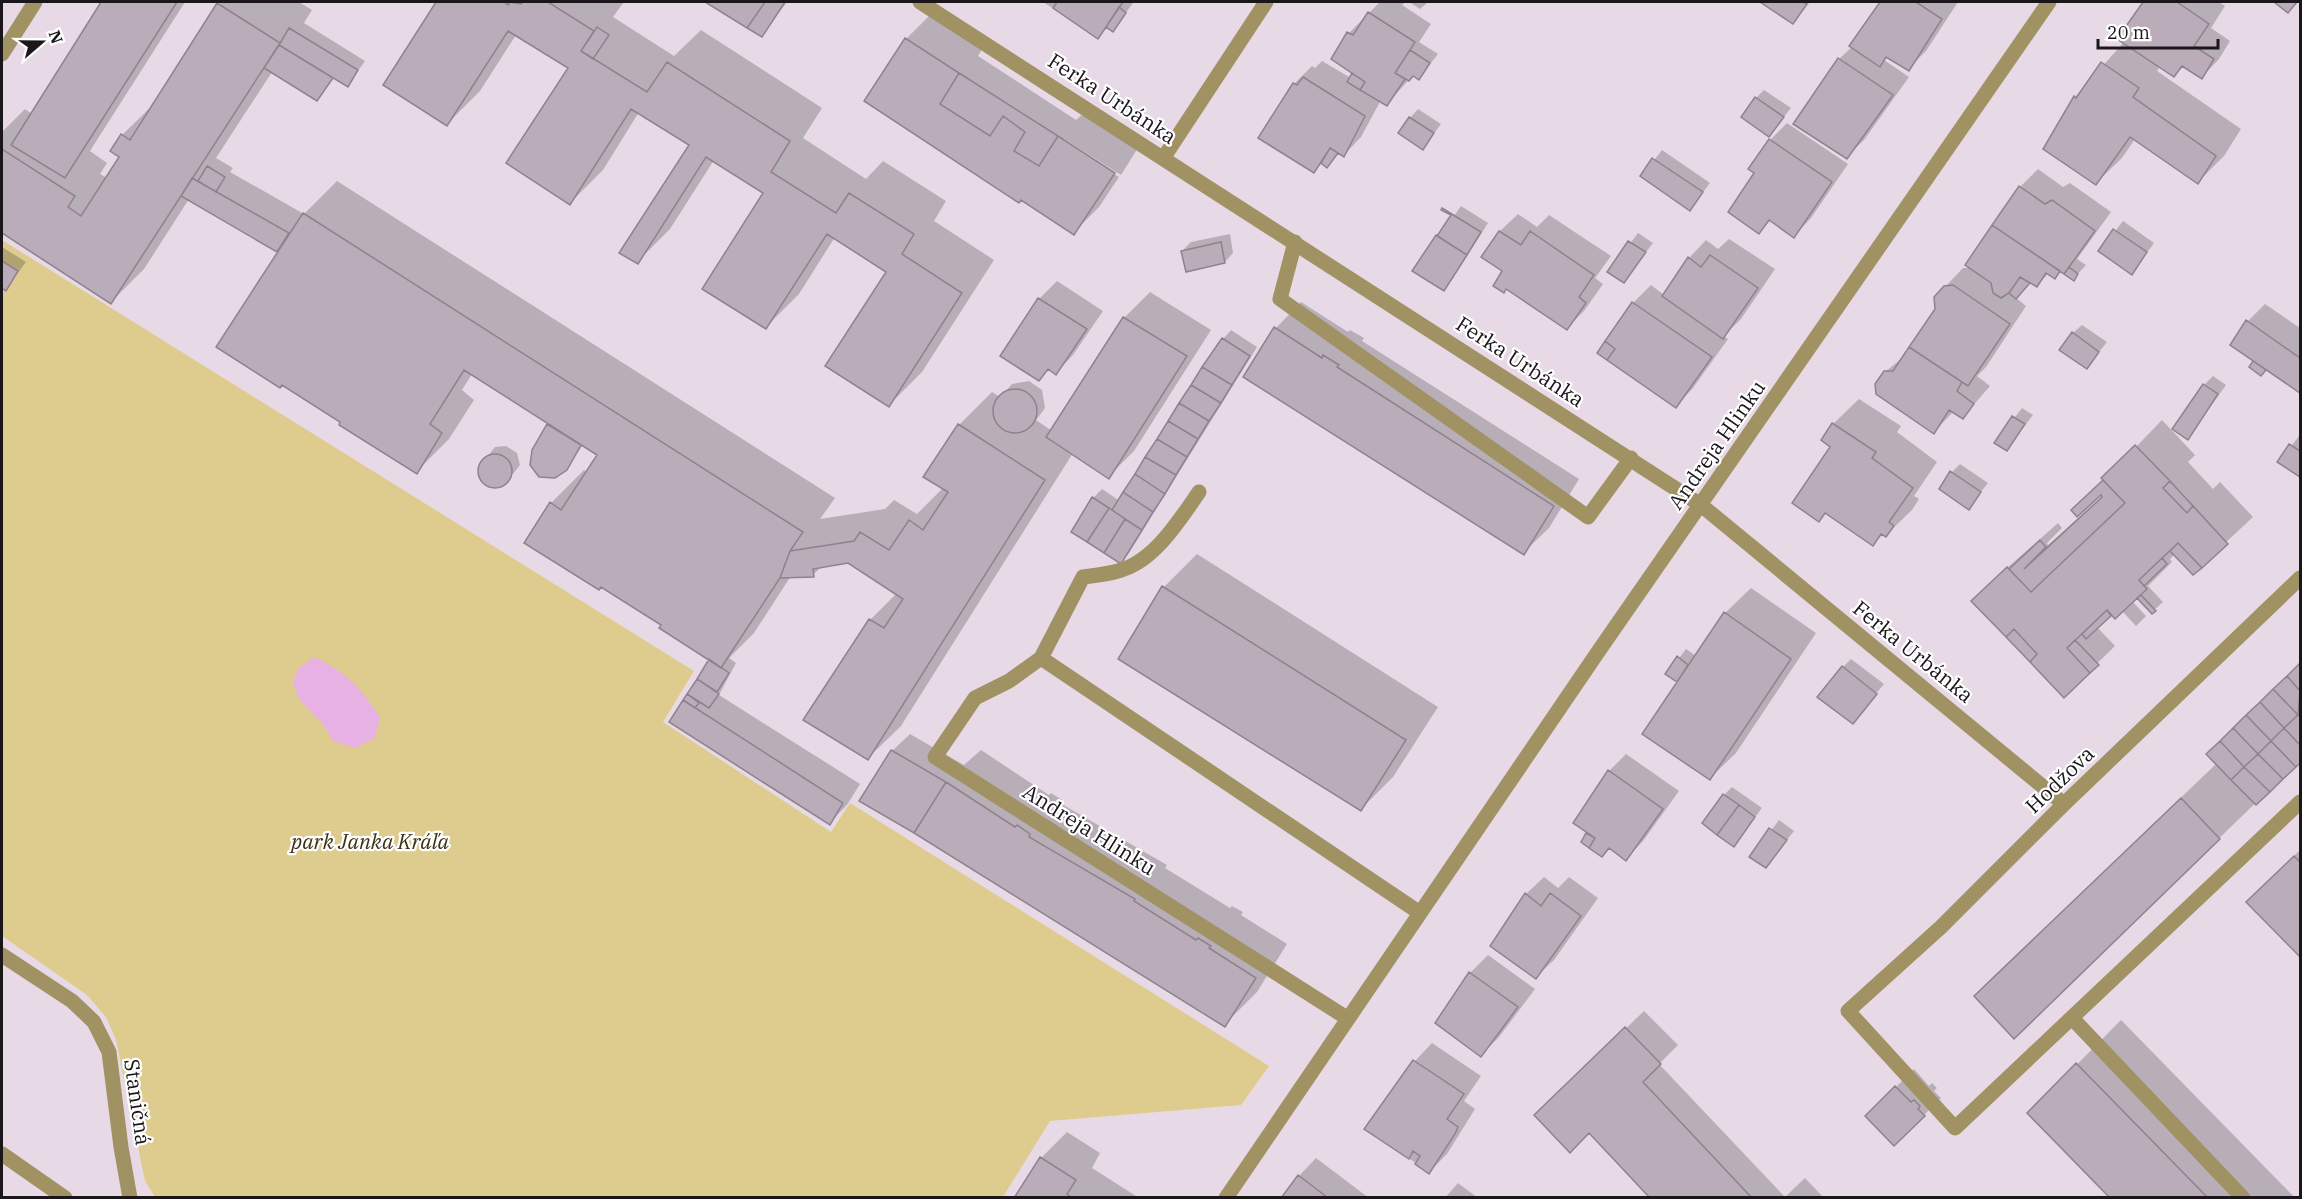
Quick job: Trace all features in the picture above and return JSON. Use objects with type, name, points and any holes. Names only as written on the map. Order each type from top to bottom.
[{"type":"street","points":[[2,54],[35,2]]},
{"type":"street","name":"Ferka Urbánka","points":[[921,2],[1701,505],[2064,804]]},
{"type":"street","points":[[1164,157],[1266,2]]},
{"type":"street","name":"Andreja Hlinku","points":[[1226,1197],[1347,1018],[2049,2]]},
{"type":"street","points":[[1295,242],[1280,299],[1588,517],[1631,458]]},
{"type":"street","name":"Andreja Hlinku","points":[[1199,492],[1176,526],[1153,549],[1126,569],[1083,577],[1041,658],[1009,681],[975,698],[935,757],[1347,1018]]},
{"type":"street","name":"Hodžova","points":[[2072,1018],[1955,1128],[1848,1011],[1941,927],[2064,804],[2301,578]]},
{"type":"street","points":[[1041,658],[1420,913]]},
{"type":"street","points":[[2243,1197],[2072,1018],[2299,807]]},
{"type":"street","name":"Staničná","points":[[2,956],[72,1001],[94,1022],[109,1052],[130,1197]]},
{"type":"street","points":[[2,1154],[64,1197]]},
{"type":"green space","name":"park Janka Kráľa","points":[[2,240],[694,671],[663,722],[831,832],[850,803],[1269,1066],[1241,1105],[1050,1121],[1003,1197],[155,1197],[145,1181],[116,1040],[106,1017],[87,995],[2,936]]},
{"type":"shaded area","points":[[314,657],[344,675],[366,697],[380,717],[375,738],[355,748],[333,741],[322,723],[299,699],[293,683],[298,669]]},
{"type":"building","points":[[101,2],[177,2],[65,178],[11,145]]},
{"type":"building","points":[[436,2],[504,2],[508,5],[510,2],[521,4],[523,2],[548,2],[594,31],[581,51],[647,92],[667,62],[790,141],[771,172],[836,213],[849,193],[914,234],[902,254],[962,293],[889,407],[825,366],[886,272],[827,234],[766,329],[702,289],[763,193],[706,157],[638,264],[619,253],[689,145],[631,109],[570,205],[506,163],[568,68],[508,31],[447,126],[383,85]]},
{"type":"building","points":[[705,2],[765,2],[747,28]]},
{"type":"building","points":[[765,2],[785,2],[762,37],[747,28]]},
{"type":"building","points":[[1057,2],[1123,2],[1098,39],[1053,8]]},
{"type":"building","points":[[1760,2],[1803,2],[1807,4],[1793,24]]},
{"type":"building","points":[[1880,2],[1916,2],[1942,19],[1909,71],[1886,57],[1880,67],[1849,46]]},
{"type":"building","points":[[2143,2],[2177,2],[2209,24],[2194,46],[2214,59],[2202,79],[2182,66],[2174,77],[2117,39]]},
{"type":"building","points":[[2274,2],[2297,2],[2288,13]]},
{"type":"building","points":[[217,3],[280,43],[111,304],[2,233],[2,149],[75,196],[68,207],[81,216],[119,157],[110,151],[121,134],[130,140]]},
{"type":"building","points":[[1119,7],[1126,13],[1113,32],[1106,27]]},
{"type":"building","points":[[1368,12],[1415,42],[1395,73],[1405,79],[1387,106],[1360,90],[1365,82],[1331,59],[1347,32],[1353,35]]},
{"type":"building","points":[[597,27],[609,35],[593,59],[581,51]]},
{"type":"building","points":[[289,28],[358,70],[348,87],[279,45]]},
{"type":"building","points":[[905,38],[959,73],[940,104],[990,136],[1003,116],[1025,132],[1014,151],[1039,166],[1058,136],[1115,173],[1074,235],[1021,200],[1019,203],[864,101]]},
{"type":"building","points":[[279,45],[333,78],[317,101],[264,68]]},
{"type":"building","points":[[1410,50],[1430,63],[1419,80],[1413,76],[1409,81],[1395,73]]},
{"type":"building","points":[[1838,58],[1893,95],[1847,159],[1793,124]]},
{"type":"building","points":[[2101,62],[2139,88],[2133,97],[2216,156],[2198,184],[2130,137],[2096,185],[2043,149],[2074,96],[2076,98]]},
{"type":"building","points":[[959,73],[1058,136],[1039,166],[1014,151],[1025,132],[1003,116],[990,136],[940,104]]},
{"type":"building","points":[[1352,73],[1365,82],[1360,90],[1347,82]]},
{"type":"building","points":[[1303,77],[1365,116],[1344,157],[1330,148],[1314,173],[1258,138],[1293,83],[1297,85]]},
{"type":"building","points":[[1755,97],[1784,117],[1769,137],[1741,117]]},
{"type":"building","points":[[1409,117],[1434,133],[1423,150],[1398,133]]},
{"type":"building","points":[[1769,139],[1832,182],[1794,238],[1769,220],[1759,234],[1728,212],[1754,173],[1748,169]]},
{"type":"building","points":[[1330,148],[1338,153],[1327,168],[1321,163]]},
{"type":"building","points":[[1652,158],[1703,192],[1690,211],[1640,176]]},
{"type":"building","points":[[207,166],[225,177],[216,192],[198,181]]},
{"type":"building","points":[[192,178],[289,233],[277,252],[181,196]]},
{"type":"building","points":[[2019,186],[2045,204],[2052,200],[2095,231],[2064,274],[1992,225]]},
{"type":"building","points":[[1442,208],[1481,232],[1467,255],[1437,236],[1451,215],[1441,210]]},
{"type":"building","points":[[303,213],[803,532],[790,551],[780,578],[721,668],[659,628],[661,625],[601,587],[599,590],[524,543],[550,502],[561,510],[597,455],[464,370],[430,424],[442,433],[417,474],[339,425],[340,422],[282,385],[280,388],[216,347]]},
{"type":"building","points":[[1992,225],[2060,271],[2055,279],[2046,273],[2037,287],[2020,277],[2009,293],[2001,298],[1993,293],[1991,283],[1965,265]]},
{"type":"building","points":[[2113,229],[2147,252],[2132,275],[2098,251]]},
{"type":"building","points":[[1499,231],[1521,245],[1530,231],[1594,275],[1579,297],[1586,303],[1567,330],[1506,289],[1504,293],[1493,286],[1502,271],[1481,257]]},
{"type":"building","points":[[1436,235],[1467,255],[1444,291],[1412,271]]},
{"type":"building","points":[[1628,241],[1646,252],[1624,283],[1607,272]]},
{"type":"building","points":[[1221,242],[1225,263],[1186,272],[1181,251]]},
{"type":"building","points":[[1710,255],[1758,288],[1723,339],[1662,296],[1688,257],[1701,267]]},
{"type":"building","points":[[2,261],[18,271],[6,291],[2,288]]},
{"type":"building","points":[[2069,267],[2078,274],[2074,281],[2064,274]]},
{"type":"building","points":[[2020,277],[2030,283],[2016,299],[2009,293]]},
{"type":"building","points":[[1953,285],[2010,324],[1968,386],[1909,347],[1935,309],[1934,297],[1944,286]]},
{"type":"building","points":[[1038,298],[1087,329],[1056,375],[1048,369],[1039,381],[1000,356]]},
{"type":"building","points":[[1632,302],[1712,357],[1676,408],[1607,360],[1615,349],[1605,341]]},
{"type":"building","points":[[1123,317],[1187,356],[1109,479],[1046,437]]},
{"type":"building","points":[[2246,320],[2300,358],[2300,393],[2230,345]]},
{"type":"building","points":[[1274,327],[1322,358],[1323,355],[1339,365],[1337,367],[1554,506],[1524,555],[1243,377]]},
{"type":"building","points":[[2072,332],[2099,352],[2087,369],[2059,350]]},
{"type":"building","points":[[1222,338],[1250,356],[1232,385],[1202,367]]},
{"type":"building","points":[[1605,341],[1615,349],[1607,360],[1597,353]]},
{"type":"building","points":[[1909,347],[1962,382],[1957,391],[1974,404],[1963,419],[1949,410],[1934,434],[1876,394],[1875,384],[1884,371],[1893,371]]},
{"type":"building","points":[[2253,361],[2266,370],[2261,376],[2249,367]]},
{"type":"building","points":[[1202,367],[1232,385],[1221,403],[1191,385]]},
{"type":"building","points":[[2203,384],[2218,394],[2188,440],[2172,429]]},
{"type":"building","points":[[1191,385],[1221,403],[1209,421],[1179,403]]},
{"type":"building","points":[[1015,389],[1030,396],[1037,411],[1030,426],[1015,433],[1000,426],[993,411],[1000,396]]},
{"type":"building","points":[[1179,403],[1209,421],[1198,439],[1168,421]]},
{"type":"building","points":[[2012,416],[2025,424],[2007,451],[1994,443]]},
{"type":"building","points":[[1168,421],[1198,439],[1187,457],[1157,439]]},
{"type":"building","points":[[1832,423],[1876,452],[1872,458],[1913,488],[1889,522],[1894,526],[1886,537],[1881,534],[1873,546],[1825,513],[1819,522],[1792,503],[1830,447],[1821,440]]},
{"type":"building","points":[[547,424],[581,445],[567,470],[555,478],[539,477],[530,465],[532,450]]},
{"type":"building","points":[[958,424],[1045,480],[868,760],[803,720],[869,619],[884,628],[903,599],[848,563],[813,569],[814,577],[780,578],[790,551],[854,541],[860,532],[889,550],[909,520],[923,530],[948,492],[923,477]]},
{"type":"building","points":[[1157,439],[1187,457],[1176,475],[1145,457]]},
{"type":"building","points":[[2289,444],[2300,451],[2300,477],[2277,462]]},
{"type":"building","points":[[2135,445],[2170,481],[2163,488],[2187,513],[2193,506],[2228,544],[2202,568],[2178,543],[2139,580],[2147,589],[2115,619],[2107,610],[2067,648],[2090,673],[2064,698],[2030,662],[2037,654],[2014,629],[2006,637],[1971,601],[2007,567],[2031,592],[2125,503],[2101,478]]},
{"type":"building","points":[[495,454],[507,459],[512,471],[507,483],[495,488],[483,483],[478,471],[483,459]]},
{"type":"building","points":[[1145,457],[1176,475],[1165,494],[1135,474]]},
{"type":"building","points":[[1950,471],[1981,492],[1969,510],[1939,489]]},
{"type":"building","points":[[1135,474],[1165,494],[1153,512],[1123,492]]},
{"type":"building","points":[[2103,480],[2125,503],[2031,592],[2009,569],[2040,540],[2046,547],[2024,569],[2102,497],[2101,495],[2077,517],[2071,510]]},
{"type":"building","points":[[2170,481],[2193,506],[2187,513],[2163,488]]},
{"type":"building","points":[[1123,492],[1153,512],[1142,530],[1112,510]]},
{"type":"building","points":[[1092,497],[1109,508],[1087,542],[1071,532]]},
{"type":"building","points":[[1109,508],[1125,519],[1104,553],[1087,542]]},
{"type":"building","points":[[1125,519],[1142,530],[1121,564],[1104,553]]},
{"type":"building","points":[[2178,543],[2202,568],[2193,575],[2170,551]]},
{"type":"building","points":[[2162,558],[2167,564],[2144,586],[2139,580]]},
{"type":"building","points":[[1162,586],[1406,740],[1361,811],[1118,659]]},
{"type":"building","points":[[2141,595],[2156,611],[2152,614],[2137,598]]},
{"type":"building","points":[[2107,610],[2111,616],[2086,639],[2082,634]]},
{"type":"building","points":[[1724,612],[1791,659],[1710,780],[1642,734]]},
{"type":"building","points":[[2014,629],[2037,654],[2030,662],[2006,637]]},
{"type":"building","points":[[2075,640],[2099,665],[2090,673],[2067,648]]},
{"type":"building","points":[[1677,656],[1688,665],[1677,682],[1665,674]]},
{"type":"building","points":[[709,659],[729,673],[717,692],[697,679]]},
{"type":"building","points":[[2300,663],[2300,691],[2287,676]]},
{"type":"building","points":[[1842,666],[1877,694],[1853,724],[1817,697]]},
{"type":"building","points":[[2287,676],[2300,691],[2298,715],[2273,689]]},
{"type":"building","points":[[697,679],[719,694],[709,708],[687,694]]},
{"type":"building","points":[[2273,689],[2298,715],[2284,728],[2260,702]]},
{"type":"building","points":[[687,694],[699,703],[695,708],[683,700]]},
{"type":"building","points":[[683,700],[843,803],[830,825],[669,722]]},
{"type":"building","points":[[2260,702],[2284,728],[2271,741],[2246,715]]},
{"type":"building","points":[[2246,715],[2271,741],[2258,754],[2233,728]]},
{"type":"building","points":[[2298,715],[2300,717],[2300,745],[2284,728]]},
{"type":"building","points":[[2233,728],[2258,754],[2244,767],[2220,741]]},
{"type":"building","points":[[2284,728],[2300,745],[2300,763],[2296,767],[2271,741]]},
{"type":"building","points":[[2220,741],[2244,767],[2231,780],[2206,754]]},
{"type":"building","points":[[2271,741],[2296,767],[2283,779],[2258,754]]},
{"type":"building","points":[[891,750],[946,782],[914,833],[859,801]]},
{"type":"building","points":[[2258,754],[2283,779],[2270,792],[2244,767]]},
{"type":"building","points":[[2244,767],[2270,792],[2256,805],[2231,780]]},
{"type":"building","points":[[1608,770],[1663,809],[1626,861],[1609,848],[1602,857],[1589,848],[1595,838],[1573,823]]},
{"type":"building","points":[[946,782],[1015,827],[1017,825],[1030,834],[1029,837],[1135,899],[1134,901],[1196,940],[1198,938],[1211,946],[1209,948],[1256,978],[1225,1027],[914,833]]},
{"type":"building","points":[[1723,794],[1739,805],[1717,835],[1702,823]]},
{"type":"building","points":[[2181,798],[2220,839],[2014,1039],[1974,996]]},
{"type":"building","points":[[1739,805],[1755,817],[1734,847],[1717,835]]},
{"type":"building","points":[[1769,828],[1787,840],[1766,868],[1749,857]]},
{"type":"building","points":[[1586,833],[1595,838],[1589,848],[1581,842]]},
{"type":"building","points":[[2294,856],[2300,862],[2300,957],[2246,902]]},
{"type":"building","points":[[1525,893],[1541,906],[1550,893],[1581,916],[1536,979],[1490,946]]},
{"type":"building","points":[[1469,972],[1518,1007],[1481,1057],[1435,1023]]},
{"type":"building","points":[[1625,1027],[1661,1064],[1643,1082],[1752,1198],[1650,1198],[1589,1133],[1570,1153],[1534,1115]]},
{"type":"building","points":[[1413,1060],[1464,1094],[1447,1119],[1458,1127],[1455,1134],[1429,1174],[1415,1164],[1420,1156],[1413,1151],[1409,1159],[1364,1129]]},
{"type":"building","points":[[2076,1063],[2208,1198],[2110,1198],[2027,1113]]},
{"type":"building","points":[[1895,1086],[1911,1102],[1914,1100],[1920,1106],[1918,1109],[1925,1116],[1894,1146],[1865,1116]]},
{"type":"building","points":[[1040,1157],[1076,1180],[1067,1194],[1072,1198],[1014,1198]]},
{"type":"building","points":[[1298,1175],[1328,1198],[1281,1198]]}]
